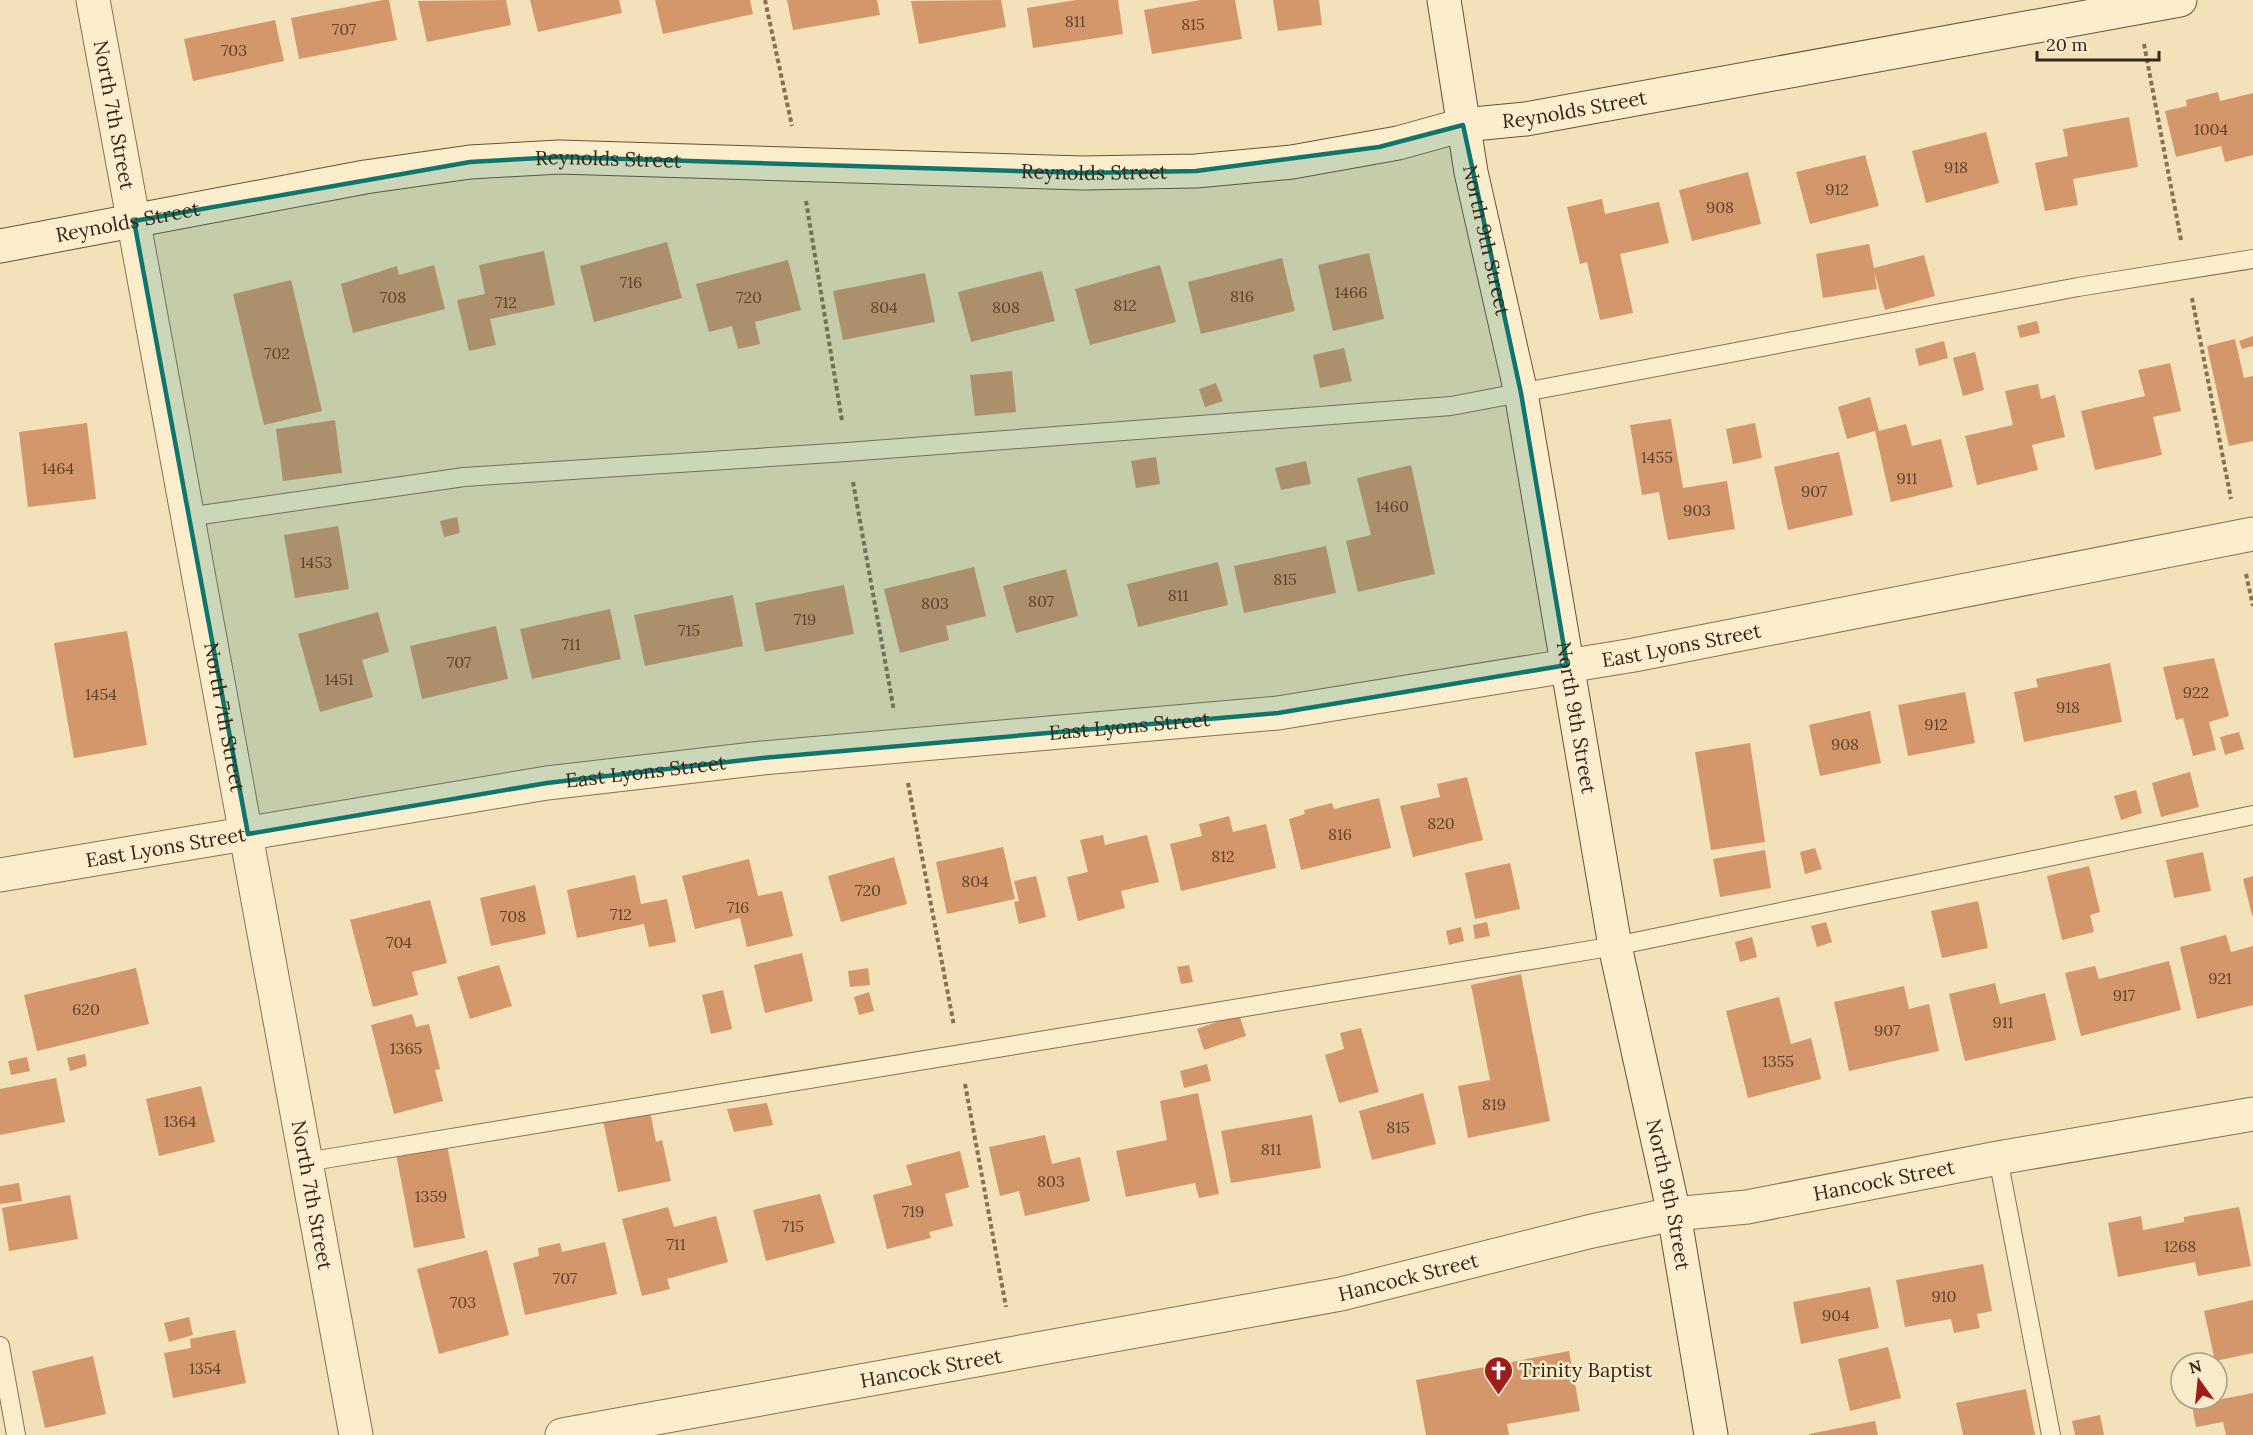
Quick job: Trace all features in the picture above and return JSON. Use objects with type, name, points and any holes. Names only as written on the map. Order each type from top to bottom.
[{"type":"street","name":"North 7th Street","points":[[93,0],[187,517],[248,834],[356,1435]]},
{"type":"street","name":"North 9th Street","points":[[1444,0],[1463,124],[1521,393],[1615,946],[1674,1214],[1711,1435]]},
{"type":"street","name":"Reynolds Street","points":[[0,246],[365,177],[470,162],[559,157],[1083,173],[1197,171],[1292,162],[1398,143],[1463,124],[1526,119],[2180,0]]},
{"type":"street","name":"East Lyons Street","points":[[0,875],[547,783],[762,758],[1278,713],[1567,664],[1634,655],[2246,536]]},
{"type":"street","name":"Hancock Street","points":[[562,1435],[1341,1294],[1592,1231],[1674,1214],[1747,1207],[1998,1158],[2253,1114]]},
{"type":"lane","points":[[187,517],[464,477],[847,452],[1451,406],[2066,290],[2253,258]]},
{"type":"lane","points":[[306,1162],[1615,946],[2253,815]]},
{"type":"lane","points":[[1998,1158],[2051,1435]]},
{"type":"lane","points":[[0,1346],[16,1435]]},
{"type":"path","points":[[765,0],[800,163],[847,452],[1006,1307]]},
{"type":"path","points":[[2137,9],[2187,270],[2246,536],[2253,606]]},
{"type":"highlighted area","points":[[1463,125],[1521,393],[1567,665],[1278,713],[762,758],[547,783],[248,834],[134,221],[470,162],[559,157],[1083,173],[1196,171],[1379,147]]},
{"type":"building","points":[[389,0],[397,40],[299,59],[291,18]]},
{"type":"building","points":[[506,0],[511,25],[427,42],[418,1]]},
{"type":"building","points":[[530,0],[619,0],[622,13],[538,32]]},
{"type":"building","points":[[655,0],[750,0],[753,14],[663,34]]},
{"type":"building","points":[[787,0],[877,0],[880,15],[793,30]]},
{"type":"building","points":[[1001,0],[1006,27],[919,44],[911,1]]},
{"type":"building","points":[[1076,0],[1118,0],[1123,34],[1033,48],[1027,8]]},
{"type":"building","points":[[1201,0],[1235,0],[1242,39],[1152,54],[1144,10]]},
{"type":"building","points":[[1273,0],[1319,0],[1322,25],[1278,31]]},
{"type":"building","points":[[275,20],[284,61],[193,81],[184,39]]},
{"type":"building","points":[[2218,92],[2220,101],[2253,93],[2253,155],[2225,162],[2221,146],[2176,157],[2165,111],[2187,106],[2186,100]]},
{"type":"building","points":[[2129,117],[2138,167],[2073,179],[2078,205],[2045,211],[2035,163],[2068,156],[2063,129]]},
{"type":"building","points":[[1986,132],[1999,183],[1926,203],[1912,151]]},
{"type":"building","points":[[1865,155],[1879,206],[1810,224],[1796,172]]},
{"type":"building","points":[[1748,172],[1761,224],[1692,241],[1679,190]]},
{"type":"building","points":[[1602,199],[1605,214],[1659,202],[1669,243],[1620,254],[1633,313],[1600,320],[1587,262],[1580,264],[1567,207]]},
{"type":"building","points":[[667,242],[682,298],[594,322],[580,266]]},
{"type":"building","points":[[1869,244],[1874,268],[1924,255],[1935,296],[1885,310],[1874,271],[1877,289],[1823,298],[1816,254]]},
{"type":"building","points":[[544,251],[555,305],[490,319],[496,345],[469,351],[457,300],[485,294],[479,265]]},
{"type":"building","points":[[1369,253],[1384,319],[1333,331],[1318,265]]},
{"type":"building","points":[[1282,258],[1295,311],[1201,334],[1188,282]]},
{"type":"building","points":[[788,260],[801,310],[755,322],[760,344],[738,349],[732,326],[709,332],[696,284]]},
{"type":"building","points":[[434,265],[445,309],[353,333],[341,284],[397,266],[399,275]]},
{"type":"building","points":[[1160,265],[1176,322],[1090,345],[1075,289]]},
{"type":"building","points":[[1042,271],[1055,321],[971,342],[958,292]]},
{"type":"building","points":[[925,273],[935,322],[843,340],[833,291]]},
{"type":"building","points":[[291,280],[322,411],[264,425],[233,294]]},
{"type":"building","points":[[2037,321],[2040,333],[2020,338],[2017,326]]},
{"type":"building","points":[[2253,336],[2253,346],[2242,349],[2239,341]]},
{"type":"building","points":[[2235,339],[2244,378],[2253,376],[2253,441],[2229,446],[2207,346]]},
{"type":"building","points":[[1944,341],[1948,358],[1919,366],[1915,349]]},
{"type":"building","points":[[1344,348],[1352,381],[1320,388],[1313,355]]},
{"type":"building","points":[[1975,352],[1984,390],[1963,396],[1953,358]]},
{"type":"building","points":[[2170,363],[2181,411],[2153,417],[2162,455],[2095,470],[2081,411],[2145,396],[2138,370]]},
{"type":"building","points":[[1012,371],[1016,412],[975,416],[970,375]]},
{"type":"building","points":[[1216,383],[1223,401],[1205,407],[1199,389]]},
{"type":"building","points":[[2038,384],[2041,399],[2055,395],[2065,437],[2032,445],[2038,470],[1977,485],[1965,436],[2013,425],[2005,391]]},
{"type":"building","points":[[1870,397],[1879,431],[1906,424],[1912,446],[1941,439],[1953,487],[1891,502],[1875,431],[1847,439],[1838,407]]},
{"type":"building","points":[[1671,419],[1683,488],[1727,481],[1735,529],[1668,540],[1659,492],[1642,495],[1630,425]]},
{"type":"building","points":[[335,420],[342,473],[283,481],[276,429]]},
{"type":"building","points":[[87,423],[96,499],[28,507],[19,432]]},
{"type":"building","points":[[1755,423],[1762,458],[1733,464],[1726,429]]},
{"type":"building","points":[[1839,452],[1853,515],[1788,530],[1774,467]]},
{"type":"building","points":[[1156,457],[1160,484],[1136,488],[1131,461]]},
{"type":"building","points":[[1306,461],[1311,484],[1281,490],[1275,468]]},
{"type":"building","points":[[1411,465],[1435,574],[1358,592],[1346,541],[1371,535],[1357,478]]},
{"type":"building","points":[[457,517],[460,533],[444,537],[440,521]]},
{"type":"building","points":[[338,526],[349,589],[295,598],[284,535]]},
{"type":"building","points":[[1326,546],[1336,593],[1244,613],[1234,566]]},
{"type":"building","points":[[1218,562],[1228,605],[1138,627],[1127,584]]},
{"type":"building","points":[[974,567],[986,616],[946,626],[949,640],[900,653],[884,589]]},
{"type":"building","points":[[1066,569],[1078,616],[1016,633],[1003,586]]},
{"type":"building","points":[[844,585],[854,634],[765,652],[755,603]]},
{"type":"building","points":[[733,595],[743,646],[645,666],[634,615]]},
{"type":"building","points":[[610,609],[621,659],[532,679],[520,629]]},
{"type":"building","points":[[378,612],[389,652],[362,660],[373,697],[320,712],[298,634]]},
{"type":"building","points":[[496,626],[508,679],[422,699],[410,646]]},
{"type":"building","points":[[127,631],[147,745],[74,758],[54,643]]},
{"type":"building","points":[[2214,658],[2229,716],[2209,722],[2216,750],[2193,756],[2183,718],[2176,720],[2163,667]]},
{"type":"building","points":[[2110,663],[2122,722],[2024,742],[2014,692],[2038,687],[2036,679]]},
{"type":"building","points":[[1965,692],[1975,743],[1908,756],[1898,705]]},
{"type":"building","points":[[1870,711],[1881,763],[1820,776],[1809,725]]},
{"type":"building","points":[[2239,732],[2244,749],[2225,755],[2220,737]]},
{"type":"building","points":[[1750,743],[1765,842],[1711,850],[1695,752]]},
{"type":"building","points":[[2190,772],[2199,807],[2161,817],[2152,783]]},
{"type":"building","points":[[1467,777],[1483,840],[1413,857],[1400,806],[1440,797],[1437,784]]},
{"type":"building","points":[[2136,790],[2142,813],[2121,820],[2114,796]]},
{"type":"building","points":[[1379,798],[1391,848],[1301,870],[1289,819],[1305,814],[1304,810],[1332,803],[1334,809]]},
{"type":"building","points":[[1229,816],[1233,832],[1266,824],[1276,868],[1181,891],[1170,844],[1202,836],[1199,824]]},
{"type":"building","points":[[1103,835],[1105,845],[1147,835],[1159,882],[1121,891],[1125,908],[1078,921],[1067,877],[1088,872],[1080,840]]},
{"type":"building","points":[[1003,847],[1015,899],[947,914],[936,862]]},
{"type":"building","points":[[1815,848],[1822,869],[1805,874],[1800,852]]},
{"type":"building","points":[[1765,850],[1771,888],[1720,897],[1713,859]]},
{"type":"building","points":[[2203,852],[2211,891],[2174,898],[2166,860]]},
{"type":"building","points":[[894,857],[907,904],[841,922],[828,876]]},
{"type":"building","points":[[749,859],[758,896],[782,891],[793,936],[747,947],[740,918],[695,929],[682,876]]},
{"type":"building","points":[[1510,863],[1520,909],[1475,919],[1465,873]]},
{"type":"building","points":[[2089,866],[2100,912],[2090,915],[2094,932],[2062,940],[2047,876]]},
{"type":"building","points":[[635,875],[641,904],[667,899],[676,942],[649,947],[644,924],[577,938],[567,890]]},
{"type":"building","points":[[1036,876],[1046,917],[1019,924],[1014,902],[1019,901],[1014,881]]},
{"type":"building","points":[[2253,876],[2253,915],[2252,915],[2243,879]]},
{"type":"building","points":[[535,885],[546,934],[491,946],[480,898]]},
{"type":"building","points":[[430,900],[447,963],[412,972],[418,995],[373,1007],[350,920]]},
{"type":"building","points":[[1978,901],[1988,948],[1942,958],[1931,911]]},
{"type":"building","points":[[1487,922],[1490,936],[1475,939],[1473,925]]},
{"type":"building","points":[[1826,922],[1832,942],[1817,947],[1811,926]]},
{"type":"building","points":[[1461,927],[1464,941],[1449,945],[1446,931]]},
{"type":"building","points":[[2226,935],[2231,952],[2253,946],[2253,1005],[2197,1019],[2180,947]]},
{"type":"building","points":[[1752,937],[1757,957],[1740,962],[1735,942]]},
{"type":"building","points":[[802,953],[813,1001],[765,1013],[754,965]]},
{"type":"building","points":[[2169,961],[2181,1010],[2081,1036],[2065,973],[2095,966],[2099,979]]},
{"type":"building","points":[[499,965],[512,1006],[470,1019],[457,977]]},
{"type":"building","points":[[1189,965],[1193,982],[1181,984],[1177,967]]},
{"type":"building","points":[[136,968],[149,1024],[37,1051],[24,995]]},
{"type":"building","points":[[868,968],[870,985],[850,987],[848,971]]},
{"type":"building","points":[[1521,974],[1550,1121],[1468,1138],[1458,1086],[1490,1080],[1471,985]]},
{"type":"building","points":[[1995,983],[2000,1004],[2045,993],[2056,1040],[1965,1061],[1949,994]]},
{"type":"building","points":[[1904,986],[1909,1009],[1929,1004],[1939,1051],[1849,1071],[1834,1002]]},
{"type":"building","points":[[723,990],[732,1029],[711,1034],[702,995]]},
{"type":"building","points":[[869,992],[874,1011],[859,1015],[854,997]]},
{"type":"building","points":[[1779,997],[1791,1044],[1811,1038],[1821,1079],[1748,1098],[1726,1011]]},
{"type":"building","points":[[412,1014],[416,1027],[429,1024],[440,1069],[435,1070],[443,1101],[394,1114],[371,1025]]},
{"type":"building","points":[[1239,1014],[1246,1036],[1204,1050],[1197,1029]]},
{"type":"building","points":[[1361,1028],[1379,1092],[1339,1103],[1325,1055],[1344,1049],[1340,1033]]},
{"type":"building","points":[[85,1054],[87,1066],[70,1071],[67,1058]]},
{"type":"building","points":[[27,1057],[30,1071],[11,1075],[8,1061]]},
{"type":"building","points":[[1207,1064],[1211,1081],[1184,1088],[1180,1071]]},
{"type":"building","points":[[56,1078],[65,1122],[0,1135],[0,1089]]},
{"type":"building","points":[[201,1086],[215,1142],[159,1156],[146,1099]]},
{"type":"building","points":[[1198,1093],[1219,1194],[1199,1198],[1195,1183],[1126,1197],[1116,1151],[1167,1140],[1160,1101]]},
{"type":"building","points":[[1423,1093],[1436,1144],[1372,1160],[1359,1111]]},
{"type":"building","points":[[767,1103],[773,1125],[734,1132],[727,1109]]},
{"type":"building","points":[[650,1111],[656,1142],[662,1140],[671,1181],[618,1192],[603,1120]]},
{"type":"building","points":[[1312,1115],[1321,1168],[1231,1183],[1221,1131]]},
{"type":"building","points":[[1045,1135],[1052,1164],[1080,1157],[1090,1201],[1025,1216],[1019,1191],[1000,1196],[989,1147]]},
{"type":"building","points":[[447,1145],[465,1238],[414,1248],[396,1154]]},
{"type":"building","points":[[960,1151],[969,1187],[945,1194],[953,1226],[929,1232],[931,1238],[887,1249],[873,1195],[912,1185],[906,1165]]},
{"type":"building","points":[[19,1183],[22,1201],[0,1204],[0,1186]]},
{"type":"building","points":[[820,1194],[835,1243],[766,1261],[753,1210]]},
{"type":"building","points":[[70,1195],[78,1239],[9,1251],[2,1208]]},
{"type":"building","points":[[668,1207],[674,1227],[716,1216],[728,1262],[667,1279],[670,1289],[642,1296],[622,1219]]},
{"type":"building","points":[[2239,1207],[2251,1266],[2198,1276],[2195,1262],[2118,1277],[2108,1223],[2141,1216],[2143,1230],[2184,1222],[2184,1217]]},
{"type":"building","points":[[605,1242],[617,1294],[525,1315],[513,1263],[539,1256],[538,1248],[560,1243],[562,1252]]},
{"type":"building","points":[[487,1250],[509,1335],[439,1354],[417,1269]]},
{"type":"building","points":[[1983,1264],[1992,1311],[1977,1314],[1980,1328],[1954,1333],[1951,1319],[1905,1327],[1896,1280]]},
{"type":"building","points":[[1870,1287],[1879,1328],[1801,1344],[1793,1302]]},
{"type":"building","points":[[2253,1300],[2253,1353],[2229,1358],[2229,1351],[2213,1351],[2204,1311]]},
{"type":"building","points":[[189,1317],[193,1335],[169,1342],[164,1323]]},
{"type":"building","points":[[235,1330],[246,1383],[173,1398],[164,1353],[191,1348],[190,1339]]},
{"type":"building","points":[[1888,1347],[1901,1398],[1850,1411],[1838,1359]]},
{"type":"building","name":"Trinity Baptist","points":[[1569,1351],[1580,1411],[1507,1424],[1509,1435],[1426,1435],[1416,1380]]},
{"type":"building","points":[[93,1356],[106,1414],[45,1428],[32,1371]]},
{"type":"building","points":[[2026,1389],[2035,1435],[1963,1435],[1956,1403]]},
{"type":"building","points":[[2253,1393],[2253,1435],[2226,1435],[2223,1422],[2196,1427],[2193,1411],[2229,1411],[2229,1398]]},
{"type":"building","points":[[2100,1415],[2104,1435],[2075,1435],[2072,1421]]},
{"type":"building","points":[[1875,1421],[1878,1435],[1809,1435],[1809,1434]]},
{"type":"place","name":"Trinity Baptist","points":[[1498,1396]]}]
